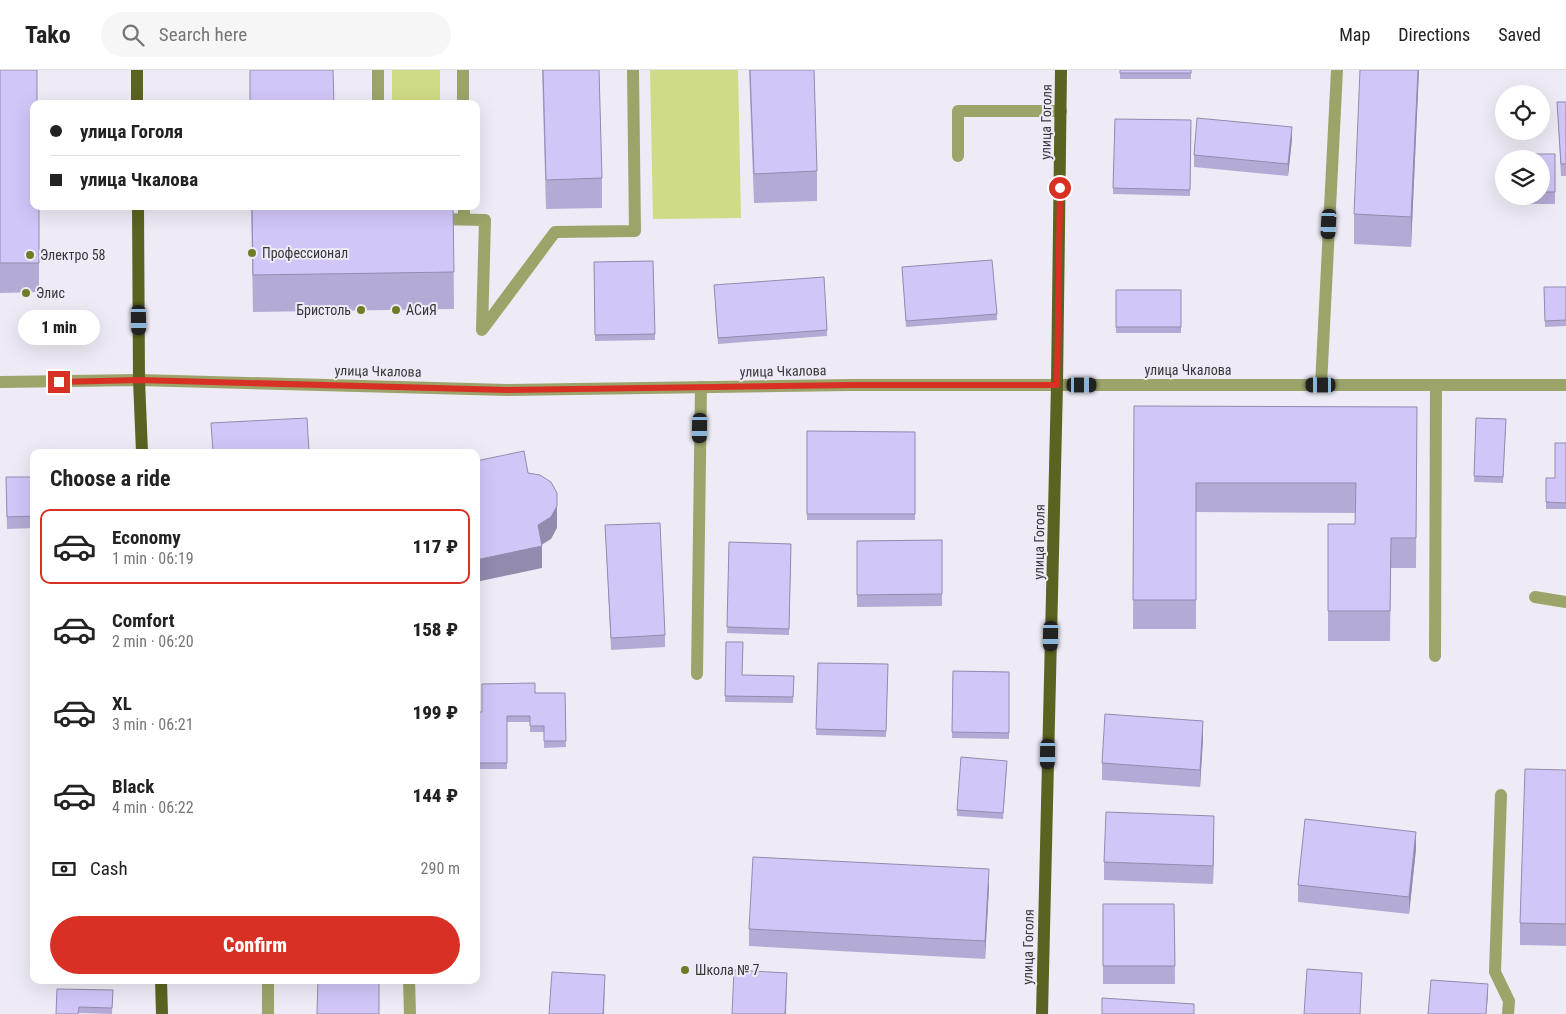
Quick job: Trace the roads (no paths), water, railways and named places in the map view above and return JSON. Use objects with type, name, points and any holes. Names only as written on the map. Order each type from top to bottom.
[{"type":"main road","points":[[137,70],[137,100]]},
{"type":"main road","name":"улица Гоголя","points":[[1042,1014],[1057,385],[1061,70]]},
{"type":"main road","points":[[138,210],[139,380],[142,449]]},
{"type":"main road","points":[[161,984],[162,1014]]},
{"type":"street","points":[[378,70],[378,100]]},
{"type":"street","points":[[463,70],[463,100]]},
{"type":"street","points":[[426,219],[464,213],[485,220],[482,330],[555,232],[635,231],[633,70]]},
{"type":"street","points":[[1321,385],[1337,70]]},
{"type":"street","points":[[958,156],[958,111],[1061,111]]},
{"type":"street","name":"улица Чкалова","points":[[0,382],[139,380],[507,390],[851,385],[1566,384]]},
{"type":"street","points":[[1435,656],[1436,385]]},
{"type":"street","points":[[697,674],[700,387]]},
{"type":"street","points":[[1536,596],[1566,602]]},
{"type":"street","points":[[1501,794],[1495,972],[1509,1001],[1508,1014]]},
{"type":"street","points":[[268,984],[268,1014]]},
{"type":"street","points":[[409,984],[410,1014]]},
{"type":"place","name":"Профессионал","points":[[252,253]]},
{"type":"place","name":"Электро 58","points":[[30,255]]},
{"type":"place","name":"Элис","points":[[26,293]]},
{"type":"place","name":"Бристоль","points":[[361,310]]},
{"type":"place","name":"АСиЯ","points":[[396,310]]},
{"type":"place","name":"Школа № 7","points":[[685,970]]}]
